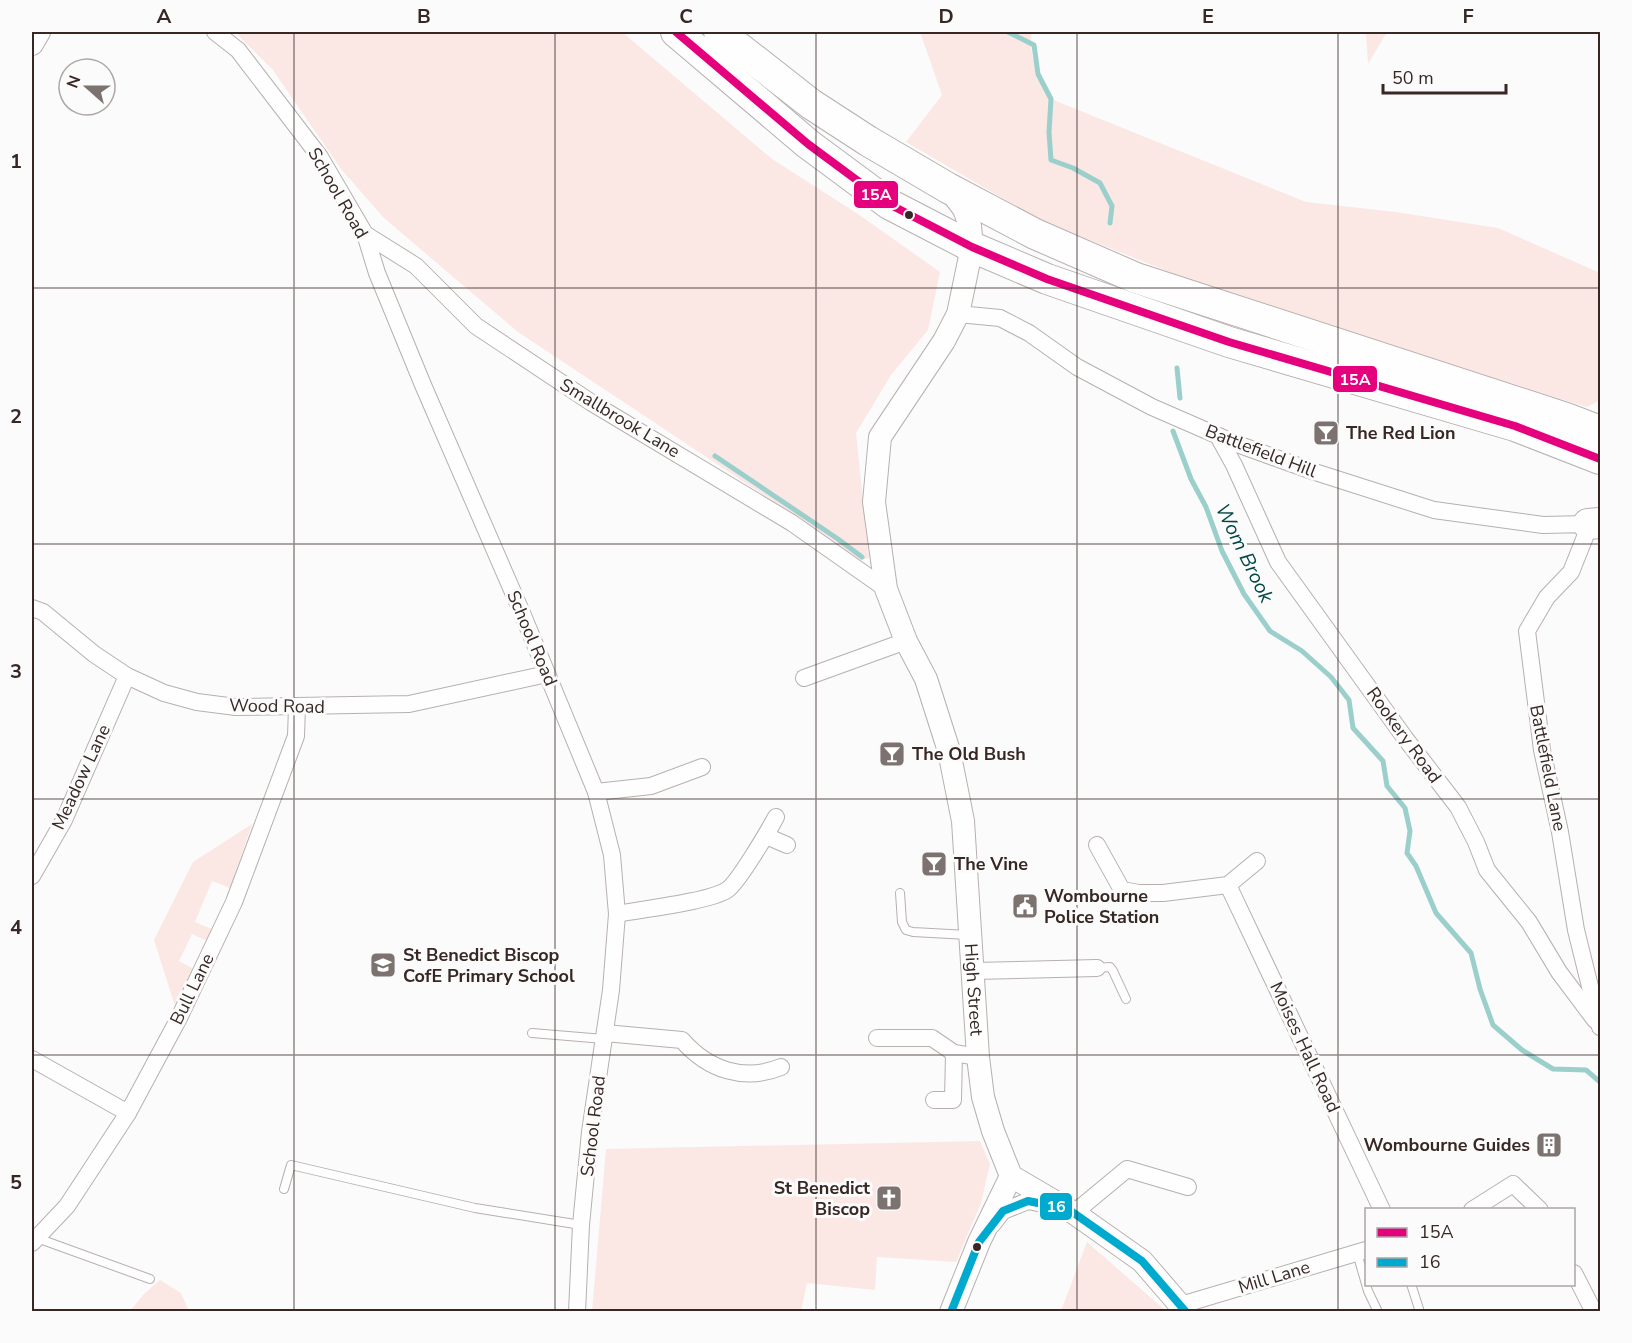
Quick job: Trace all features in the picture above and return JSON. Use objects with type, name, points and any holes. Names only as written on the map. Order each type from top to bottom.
[{"type":"highway","points":[[676,32],[808,144],[889,204],[972,247],[1047,279],[1218,338],[1515,426],[1600,459]]},
{"type":"highway","points":[[719,32],[811,104],[868,141],[948,188],[1035,234],[1136,278],[1600,431]]},
{"type":"street","points":[[32,44],[39,32]]},
{"type":"street","name":"School Road","points":[[216,32],[238,50],[320,157],[365,234],[381,284],[596,792],[612,855],[617,914],[604,1036],[590,1132],[577,1311]]},
{"type":"street","points":[[948,188],[964,209],[970,226],[972,247]]},
{"type":"street","name":"Smallbrook Lane","points":[[365,234],[416,266],[476,326],[592,403],[792,523],[886,590]]},
{"type":"street","name":"High Street","points":[[972,247],[958,314],[944,341],[880,437],[874,502],[886,590],[906,641],[926,679],[949,751],[963,821],[978,1057],[983,1097],[993,1131],[1011,1176]]},
{"type":"street","name":"Battlefield Hill","points":[[958,314],[1000,318],[1029,333],[1077,367],[1152,407],[1218,436],[1315,472],[1434,510],[1543,525],[1594,523]]},
{"type":"street","name":"Rookery Road","points":[[1218,436],[1234,465],[1278,562],[1405,738],[1458,807],[1487,870],[1529,922],[1559,972],[1600,1028]]},
{"type":"street","name":"Battlefield Lane","points":[[1594,523],[1585,537],[1570,572],[1547,597],[1527,631],[1542,750],[1560,832],[1576,930],[1600,1028]]},
{"type":"street","name":"Wood Road","points":[[32,608],[43,612],[94,654],[127,676],[164,693],[197,702],[236,707],[409,704],[547,674]]},
{"type":"street","points":[[804,678],[906,641]]},
{"type":"street","name":"Meadow Lane","points":[[32,876],[64,820],[127,676]]},
{"type":"street","name":"Bull Lane","points":[[34,1240],[67,1206],[128,1113],[179,1018],[234,902],[296,736],[297,707]]},
{"type":"street","points":[[596,792],[651,786],[702,767]]},
{"type":"street","points":[[617,914],[706,898],[728,890],[766,836],[776,817]]},
{"type":"street","points":[[766,836],[787,845]]},
{"type":"street","points":[[1097,845],[1122,890],[1139,893],[1162,893],[1228,885],[1257,861]]},
{"type":"street","name":"Moises Hall Road","points":[[1228,885],[1382,1208]]},
{"type":"street","points":[[973,971],[1097,968]]},
{"type":"street","points":[[604,1036],[682,1040],[693,1052],[732,1073],[765,1073],[781,1067]]},
{"type":"street","points":[[878,1038],[932,1038],[954,1053],[978,1057]]},
{"type":"street","points":[[934,1100],[953,1100],[954,1053]]},
{"type":"street","points":[[32,1059],[128,1113]]},
{"type":"street","points":[[979,1242],[1004,1211],[1028,1201],[1071,1211],[1128,1169],[1188,1186]]},
{"type":"street","points":[[951,1311],[979,1242],[1011,1176],[1071,1211],[1142,1261],[1184,1308]]},
{"type":"street","points":[[1474,1208],[1513,1184],[1539,1208]]},
{"type":"street","name":"Mill Lane","points":[[1184,1308],[1362,1251]]},
{"type":"street","points":[[1575,1275],[1594,1311]]},
{"type":"lane","points":[[900,893],[902,922],[906,930],[971,935]]},
{"type":"lane","points":[[1097,968],[1110,967],[1126,999]]},
{"type":"lane","points":[[532,1033],[604,1036]]},
{"type":"lane","points":[[284,1190],[291,1165],[475,1208],[582,1225]]},
{"type":"lane","points":[[34,1240],[150,1279]]},
{"type":"lane","points":[[1362,1251],[1365,1271]]},
{"type":"lane","points":[[1367,1286],[1378,1311]]},
{"type":"lane","points":[[1412,1286],[1420,1311]]},
{"type":"shaded area","points":[[235,32],[622,32],[772,159],[858,214],[940,272],[928,330],[891,375],[856,433],[869,558],[854,562],[824,535],[518,332],[384,218],[341,169],[273,70]]},
{"type":"shaded area","points":[[920,32],[1032,32],[1033,58],[1051,99],[1306,202],[1396,212],[1498,228],[1600,273],[1600,400],[1587,407],[1244,302],[1040,220],[906,142],[942,95]]},
{"type":"shaded area","points":[[1366,32],[1387,32],[1368,64]]},
{"type":"shaded area","points":[[252,824],[230,888],[212,881],[195,922],[214,930],[207,941],[192,934],[179,961],[194,969],[176,1009],[154,940],[193,862]]},
{"type":"shaded area","points":[[980,1141],[990,1164],[981,1203],[956,1262],[877,1257],[875,1290],[807,1283],[801,1311],[592,1311],[606,1149]]},
{"type":"shaded area","points":[[1087,1242],[1166,1311],[1061,1311]]},
{"type":"shaded area","points":[[160,1280],[181,1293],[189,1311],[130,1311],[144,1294]]},
{"type":"waterway","name":"Wom Brook","points":[[1008,32],[1034,45],[1038,74],[1051,99],[1049,132],[1051,160],[1073,168],[1100,183],[1112,206],[1110,223]]},
{"type":"waterway","name":"Wom Brook","points":[[1177,368],[1180,398]]},
{"type":"waterway","name":"Wom Brook","points":[[1173,431],[1191,479],[1206,507],[1222,551],[1244,594],[1270,631],[1302,651],[1331,677],[1349,700],[1353,728],[1383,761],[1387,786],[1405,808],[1410,831],[1407,853],[1416,866],[1436,913],[1471,953],[1480,989],[1493,1025],[1522,1050],[1553,1069],[1586,1070],[1600,1082]]},
{"type":"waterway","points":[[715,456],[862,557]]},
{"type":"transit line","name":"15A","points":[[676,32],[808,144],[889,204],[972,247],[1047,279],[1229,342],[1515,426],[1600,459]]},
{"type":"transit line","name":"16","points":[[951,1312],[979,1242],[1003,1211],[1028,1201],[1068,1209],[1142,1261],[1186,1312]]},
{"type":"place","name":"The Red Lion","points":[[1326,433]]},
{"type":"place","name":"The Old Bush","points":[[892,754]]},
{"type":"place","name":"The Vine","points":[[934,864]]},
{"type":"place","name":"Wombourne Police Station","points":[[1025,906]]},
{"type":"place","name":"St Benedict Biscop CofE Primary School","points":[[383,965]]},
{"type":"place","name":"Wombourne Guides","points":[[1549,1145]]},
{"type":"place","name":"St Benedict Biscop","points":[[889,1198]]}]
